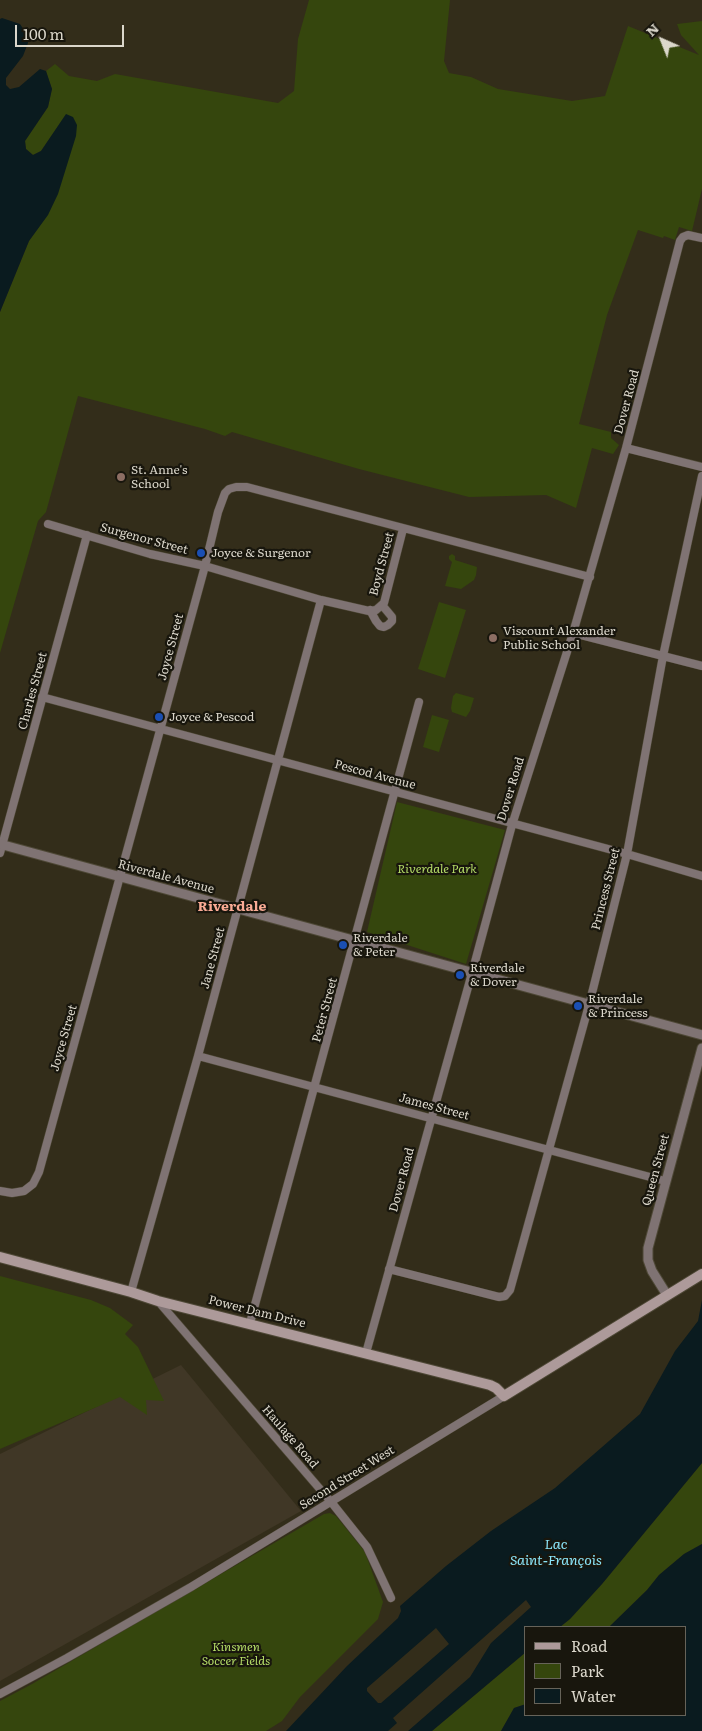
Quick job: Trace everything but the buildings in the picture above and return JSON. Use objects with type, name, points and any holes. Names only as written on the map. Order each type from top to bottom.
[{"type":"main road","name":"Power Dam Drive","points":[[0,1258],[131,1292],[158,1301],[490,1385],[504,1396]]},
{"type":"main road","name":"Second Street West","points":[[504,1396],[702,1274]]},
{"type":"street","name":"Dover Road","points":[[366,1353],[512,824],[590,576],[681,239],[685,235],[702,238]]},
{"type":"street","points":[[626,448],[702,467]]},
{"type":"street","name":"Princess Street","points":[[389,1269],[502,1298],[510,1290],[589,1005],[627,854],[663,656],[702,476]]},
{"type":"street","name":"Joyce Street","points":[[0,1191],[12,1193],[24,1191],[32,1184],[39,1172],[205,566],[218,512],[223,498],[229,489],[247,487],[590,576]]},
{"type":"street","name":"Surgenor Street","points":[[48,524],[151,554],[205,566],[321,600]]},
{"type":"street","name":"Boyd Street","points":[[321,600],[370,610],[376,610],[382,605],[404,529]]},
{"type":"street","name":"Charles Street","points":[[1,847],[87,535]]},
{"type":"street","name":"Jane Street","points":[[131,1292],[198,1056],[321,600]]},
{"type":"street","name":"Boyd Street","points":[[370,610],[380,626],[384,627],[392,621],[392,617],[382,605]]},
{"type":"street","points":[[573,633],[702,666]]},
{"type":"street","name":"Pescod Avenue","points":[[42,697],[627,854],[702,876]]},
{"type":"street","name":"Peter Street","points":[[250,1323],[420,702]]},
{"type":"street","name":"Riverdale Avenue","points":[[1,847],[238,909],[702,1035]]},
{"type":"street","name":"Queen Street","points":[[667,1296],[652,1271],[648,1254],[665,1181],[702,1048]]},
{"type":"street","name":"James Street","points":[[198,1056],[665,1181]]},
{"type":"street","name":"Haulage Road","points":[[158,1301],[332,1503],[367,1547],[391,1598]]},
{"type":"street","name":"Second Street West","points":[[0,1694],[149,1612],[332,1503],[504,1396]]},
{"type":"shaded area","points":[[181,1365],[301,1511],[0,1681],[0,1454]]},
{"type":"green space","points":[[309,0],[450,0],[444,61],[449,73],[471,77],[498,89],[572,101],[605,96],[628,26],[699,55],[681,35],[677,24],[702,21],[702,189],[692,231],[679,227],[675,240],[638,230],[607,315],[579,424],[611,432],[611,438],[619,445],[613,454],[592,448],[576,508],[546,495],[469,497],[359,469],[232,432],[225,436],[205,429],[78,396],[46,512],[38,521],[0,653],[0,312],[29,241],[47,215],[66,115],[41,151],[33,155],[26,149],[25,141],[48,107],[52,89],[46,71],[55,64],[69,76],[97,81],[115,74],[278,103],[294,91],[298,39]]},
{"type":"green space","points":[[452,554],[455,556],[455,560],[477,567],[474,580],[461,589],[445,586],[452,562],[449,556]]},
{"type":"green space","points":[[439,602],[466,610],[445,678],[418,669]]},
{"type":"green space","points":[[456,693],[474,698],[466,717],[452,712],[453,696]]},
{"type":"green space","points":[[432,715],[449,720],[439,752],[423,747]]},
{"type":"green space","name":"Riverdale Park","points":[[397,802],[505,830],[466,964],[367,932]]},
{"type":"green space","points":[[0,1276],[91,1300],[110,1308],[133,1325],[125,1334],[138,1347],[164,1401],[146,1400],[147,1415],[120,1397],[0,1449]]},
{"type":"green space","points":[[702,1463],[702,1544],[684,1554],[659,1575],[647,1590],[610,1626],[561,1626],[602,1584]]},
{"type":"green space","name":"Kinsmen Soccer Fields","points":[[330,1513],[336,1516],[365,1552],[383,1602],[378,1619],[300,1697],[282,1721],[266,1731],[0,1731],[0,1701],[324,1514]]},
{"type":"green space","points":[[524,1654],[524,1705],[514,1708],[501,1731],[432,1731]]},
{"type":"water","points":[[0,19],[20,24],[28,36],[28,43],[23,56],[6,78],[6,85],[10,89],[19,87],[40,69],[46,71],[52,89],[48,107],[25,141],[26,149],[33,155],[41,151],[66,114],[73,117],[77,125],[76,136],[58,194],[48,215],[29,241],[0,312]]},
{"type":"water","name":"Lac Saint-François","points":[[702,1300],[702,1463],[602,1584],[570,1619],[561,1626],[524,1626],[524,1654],[432,1731],[408,1731],[470,1677],[491,1643],[531,1607],[526,1600],[393,1718],[397,1723],[388,1731],[286,1731],[347,1666],[398,1618],[401,1611],[400,1606],[446,1566],[491,1531],[555,1488],[640,1414],[675,1351],[698,1321]],"holes":[[[436,1628],[449,1644],[381,1703],[378,1703],[367,1691],[367,1688]]]},
{"type":"water","points":[[702,1544],[702,1731],[501,1731],[514,1708],[524,1705],[524,1716],[687,1716],[687,1626],[610,1626],[647,1590],[659,1575],[684,1554]]},
{"type":"place","name":"St. Anne's School","points":[[121,477]]},
{"type":"place","name":"Joyce & Surgenor","points":[[201,553]]},
{"type":"place","name":"Viscount Alexander Public School","points":[[493,638]]},
{"type":"place","name":"Joyce & Pescod","points":[[159,717]]},
{"type":"place","name":"Riverdale & Peter","points":[[343,945]]},
{"type":"place","name":"Riverdale & Dover","points":[[460,975]]},
{"type":"place","name":"Riverdale & Princess","points":[[578,1006]]},
{"type":"district","name":"Riverdale","points":[[232,907]]}]
